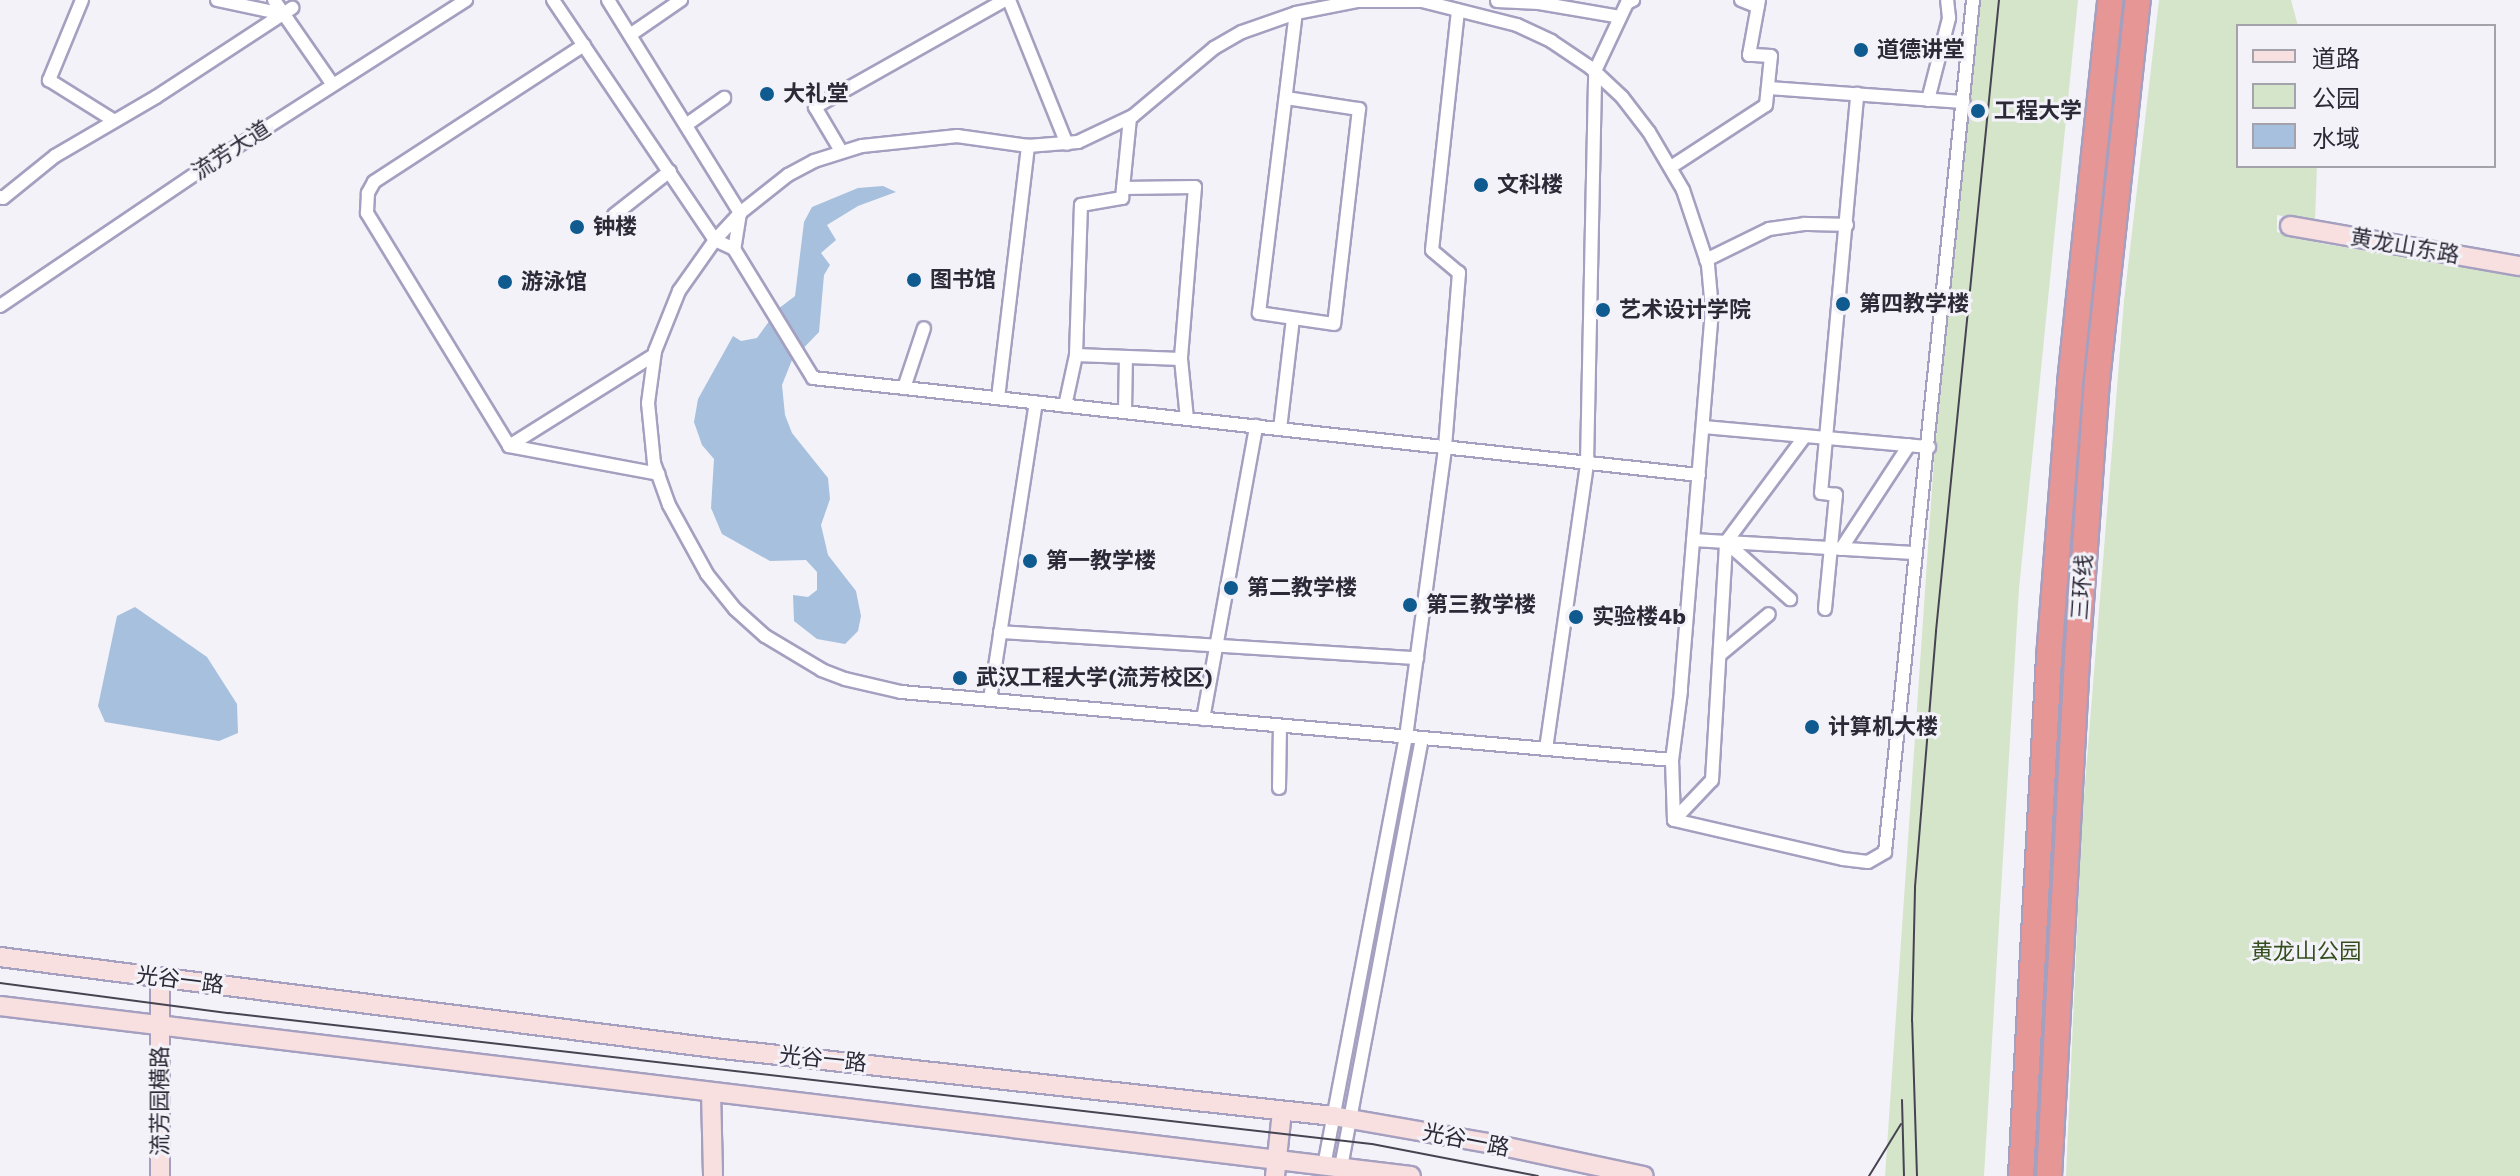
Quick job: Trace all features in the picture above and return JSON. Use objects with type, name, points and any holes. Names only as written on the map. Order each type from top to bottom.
[{"type":"highway","name":"三环线","points":[[2021,1176],[2049,658],[2067,414],[2110,0]]},
{"type":"highway","name":"三环线","points":[[2049,1176],[2077,659],[2095,397],[2138,0]]},
{"type":"main road","name":"黄龙山东路","points":[[2290,226],[2520,266]]},
{"type":"main road","name":"光谷一路","points":[[0,957],[714,1048],[1333,1116],[1644,1176]]},
{"type":"main road","name":"流芳园横路","points":[[160,978],[160,1176]]},
{"type":"main road","name":"光谷一路","points":[[0,1006],[711,1092],[1275,1169],[1333,1167],[1411,1176]]},
{"type":"main road","points":[[711,1092],[713,1176]]},
{"type":"main road","points":[[1275,1169],[1282,1112]]},
{"type":"street","points":[[82,0],[49,80],[113,120]]},
{"type":"street","points":[[217,0],[287,11]]},
{"type":"street","points":[[274,0],[287,11],[333,85]]},
{"type":"street","name":"流芳大道","points":[[0,306],[466,0]]},
{"type":"street","points":[[553,0],[715,240],[734,249],[813,378],[1699,475]]},
{"type":"street","points":[[608,0],[740,213],[734,249]]},
{"type":"street","points":[[630,35],[681,0]]},
{"type":"street","points":[[841,151],[815,107],[1007,0],[1067,144]]},
{"type":"street","points":[[1492,19],[1497,0],[1539,2],[1620,17]]},
{"type":"street","points":[[1546,749],[1587,463],[1595,71],[1627,3],[1633,0]]},
{"type":"street","points":[[1671,167],[1766,105],[1771,56],[1749,55],[1759,4],[1741,0]]},
{"type":"street","points":[[1928,100],[1949,18],[1947,0]]},
{"type":"street","points":[[1674,820],[1843,859],[1868,862],[1885,852],[1973,0]]},
{"type":"street","points":[[1672,760],[901,692],[845,679],[798,658],[765,636],[735,609],[707,574],[679,529],[658,474],[648,403],[654,355],[679,291],[715,240],[740,213],[788,175],[841,151],[884,142],[946,136],[1028,146],[1067,144],[1093,137],[1130,118],[1214,48],[1242,32],[1296,13],[1357,1],[1422,1],[1452,6],[1535,33],[1595,71],[1622,97],[1671,167],[1691,210],[1706,260],[1712,310],[1672,760],[1674,820]]},
{"type":"street","points":[[1333,1167],[1333,1116],[1406,737],[1445,447],[1459,273],[1432,250],[1452,6]]},
{"type":"street","points":[[0,197],[3,198],[31,174],[113,120],[156,97],[287,11]]},
{"type":"street","points":[[1286,98],[1359,109],[1334,324],[1259,313],[1296,13]]},
{"type":"street","points":[[1949,18],[1971,20]]},
{"type":"street","points":[[584,45],[374,182],[368,193],[367,213],[451,345],[509,446],[658,474]]},
{"type":"street","points":[[1768,88],[1963,102]]},
{"type":"street","points":[[1825,609],[1835,548],[1836,495],[1821,493],[1829,438],[1857,94]]},
{"type":"street","points":[[686,125],[724,98]]},
{"type":"street","points":[[1065,406],[1076,355],[1081,205],[1122,198],[1130,118]]},
{"type":"street","points":[[998,398],[1028,146]]},
{"type":"street","points":[[614,215],[670,171]]},
{"type":"street","points":[[1123,188],[1195,187],[1181,359],[1187,419]]},
{"type":"street","points":[[1706,260],[1769,229],[1804,224],[1847,225]]},
{"type":"street","points":[[1280,429],[1293,319]]},
{"type":"street","points":[[904,388],[924,328]]},
{"type":"street","points":[[451,345],[463,336]]},
{"type":"street","points":[[509,446],[654,355]]},
{"type":"street","points":[[1076,355],[1181,359]]},
{"type":"street","points":[[1125,412],[1126,357]]},
{"type":"street","points":[[990,699],[1036,403]]},
{"type":"street","points":[[1203,719],[1256,426]]},
{"type":"street","points":[[1704,427],[1929,447]]},
{"type":"street","points":[[1674,820],[1712,780],[1726,542],[1805,436]]},
{"type":"street","points":[[1835,548],[1909,445]]},
{"type":"street","points":[[1693,540],[1914,553]]},
{"type":"street","points":[[1726,542],[1790,599]]},
{"type":"street","points":[[1721,654],[1769,614]]},
{"type":"street","points":[[1000,632],[1417,658]]},
{"type":"street","points":[[1279,788],[1280,726]]},
{"type":"street","points":[[1333,1167],[1352,1119],[1422,739]]},
{"type":"green space","points":[[1977,0],[2078,0],[2019,589],[1984,1176],[1885,1176],[1934,459]]},
{"type":"green space","name":"黄龙山公园","points":[[2159,0],[2291,0],[2297,24],[2236,24],[2236,168],[2317,168],[2315,222],[2277,215],[2277,232],[2324,244],[2520,273],[2520,1176],[2066,1176],[2082,821],[2124,301]]},
{"type":"water","points":[[883,186],[896,192],[858,206],[827,225],[836,240],[821,253],[830,265],[824,275],[819,332],[792,360],[782,385],[785,415],[792,433],[828,478],[830,499],[821,525],[828,555],[856,591],[861,616],[858,631],[845,644],[817,639],[794,621],[793,595],[808,597],[817,590],[817,572],[806,560],[770,561],[722,534],[711,508],[714,459],[702,445],[694,422],[698,399],[733,336],[741,341],[757,338],[778,309],[795,296],[804,222],[812,207],[858,188]]},
{"type":"water","points":[[135,607],[207,657],[237,704],[238,733],[219,741],[105,722],[98,706],[117,616]]},
{"type":"tram line","points":[[1917,1176],[1912,1021],[1915,887],[1936,631],[1999,0]]},
{"type":"tram line","points":[[0,983],[229,1013],[1372,1144],[1538,1176]]},
{"type":"tram line","points":[[1902,1100],[1904,1176]]},
{"type":"tram line","points":[[1869,1176],[1901,1124]]},
{"type":"place","name":"道德讲堂","points":[[1861,50]]},
{"type":"place","name":"大礼堂","points":[[767,94]]},
{"type":"place","name":"工程大学","points":[[1978,111]]},
{"type":"place","name":"文科楼","points":[[1481,185]]},
{"type":"place","name":"钟楼","points":[[577,227]]},
{"type":"place","name":"图书馆","points":[[914,280]]},
{"type":"place","name":"游泳馆","points":[[505,282]]},
{"type":"place","name":"第四教学楼","points":[[1843,304]]},
{"type":"place","name":"艺术设计学院","points":[[1603,310]]},
{"type":"place","name":"第一教学楼","points":[[1030,561]]},
{"type":"place","name":"第二教学楼","points":[[1231,588]]},
{"type":"place","name":"第三教学楼","points":[[1410,605]]},
{"type":"place","name":"实验楼4b","points":[[1576,617]]},
{"type":"place","name":"武汉工程大学(流芳校区)","points":[[960,678]]},
{"type":"place","name":"计算机大楼","points":[[1812,727]]}]
